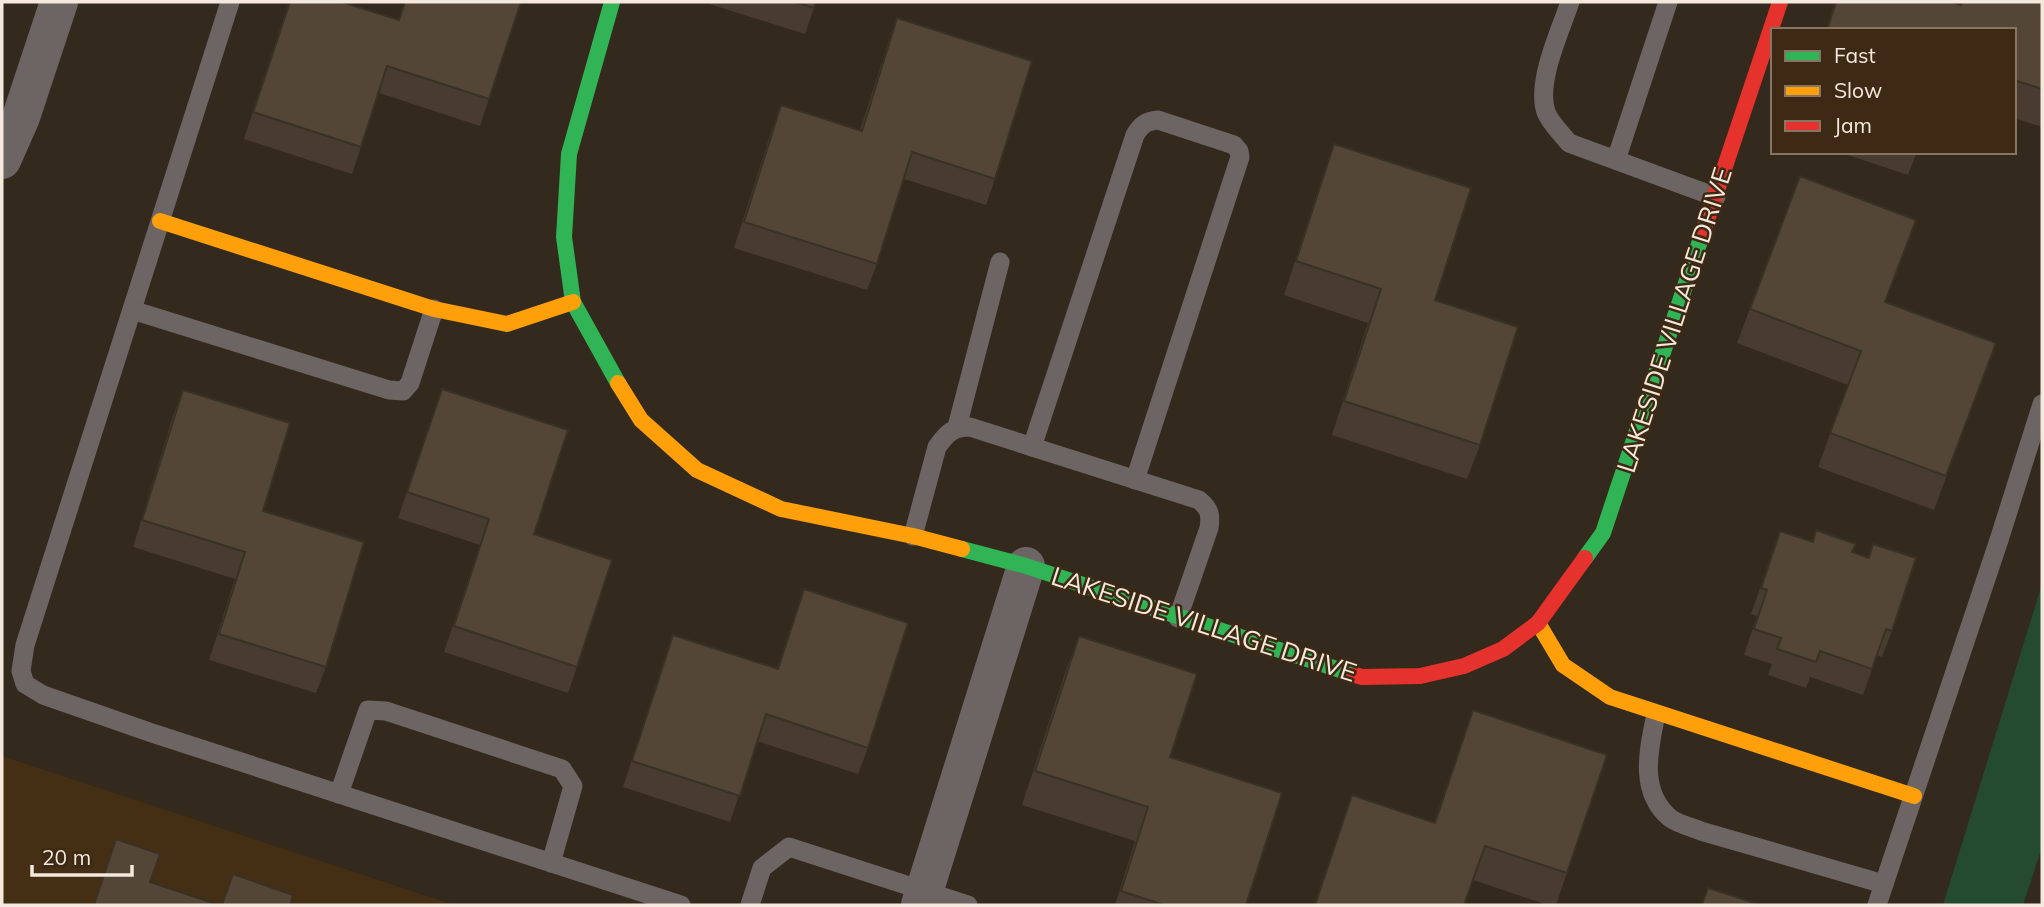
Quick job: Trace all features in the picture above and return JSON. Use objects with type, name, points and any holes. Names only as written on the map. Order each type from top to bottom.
[{"type":"street","points":[[2,160],[21,117],[59,2]]},
{"type":"street","name":"LAKESIDE VILLAGE DRIVE","points":[[612,2],[569,154],[564,237],[573,302],[602,357],[641,420],[697,470],[780,509],[914,536],[1026,566],[1362,677],[1420,676],[1464,666],[1503,649],[1538,623],[1604,533],[1771,29]]},
{"type":"street","name":"LAKESIDE VILLAGE DRIVE","points":[[1771,28],[1780,2]]},
{"type":"street","points":[[160,221],[434,310],[507,324],[573,302]]},
{"type":"street","name":"LAKESIDE VILLAGE DRIVE","points":[[922,898],[1026,566]]},
{"type":"street","points":[[1538,623],[1563,665],[1610,697],[1914,796]]},
{"type":"lane","points":[[230,2],[25,645],[21,671],[25,684],[43,695],[139,729],[681,905]]},
{"type":"lane","points":[[1570,2],[1546,73],[1546,113],[1569,143],[1716,197]]},
{"type":"lane","points":[[1616,160],[1668,2]]},
{"type":"lane","points":[[1032,447],[1135,135],[1140,126],[1148,121],[1158,120],[1171,124],[1234,145],[1240,157],[1135,480]]},
{"type":"lane","points":[[957,427],[1000,262]]},
{"type":"lane","points":[[132,310],[389,390],[403,391],[410,383],[434,310]]},
{"type":"lane","points":[[1877,905],[2042,404]]},
{"type":"lane","points":[[914,536],[937,447],[946,435],[957,427],[970,427],[1199,500],[1209,508],[1209,528],[1178,618]]},
{"type":"lane","points":[[339,794],[368,710],[386,711],[562,769],[573,786],[551,863]]},
{"type":"lane","points":[[1656,714],[1647,760],[1650,780],[1655,802],[1672,820],[1701,831],[1884,884]]},
{"type":"lane","points":[[750,905],[762,868],[789,847],[922,898],[968,905]]},
{"type":"shaded area","points":[[2,756],[451,904],[2,905]]},
{"type":"green space","points":[[2042,584],[2042,847],[2023,905],[1943,905]]},
{"type":"building","points":[[290,2],[342,2],[399,20],[405,2],[521,2],[489,99],[387,66],[361,147],[253,112]]},
{"type":"building","points":[[795,2],[816,2],[814,8]]},
{"type":"building","points":[[1836,2],[1952,2],[1961,5],[1962,2],[2042,2],[2042,89],[2016,81],[2016,28],[1828,28]]},
{"type":"building","points":[[897,18],[1032,61],[995,179],[912,152],[877,264],[744,222],[781,105],[862,131]]},
{"type":"building","points":[[1334,144],[1471,188],[1435,300],[1518,327],[1480,445],[1344,401],[1381,289],[1296,261]]},
{"type":"building","points":[[1800,176],[1916,220],[1885,302],[1996,343],[1946,476],[1830,433],[1861,351],[1750,309]]},
{"type":"building","points":[[442,389],[568,430],[534,534],[612,560],[577,667],[454,626],[489,519],[407,492]]},
{"type":"building","points":[[183,390],[290,423],[263,511],[364,542],[326,667],[219,634],[245,552],[142,520]]},
{"type":"building","points":[[1816,530],[1856,544],[1852,552],[1869,558],[1873,544],[1916,558],[1892,631],[1886,629],[1872,669],[1820,651],[1816,662],[1777,649],[1781,638],[1754,629],[1767,590],[1761,588],[1780,531],[1813,542]]},
{"type":"building","points":[[804,589],[908,623],[868,748],[766,714],[740,796],[632,761],[673,635],[778,669]]},
{"type":"building","points":[[1079,636],[1197,674],[1170,757],[1282,793],[1246,905],[1164,905],[1121,891],[1148,807],[1035,771]]},
{"type":"building","points":[[1473,710],[1607,755],[1567,873],[1485,846],[1464,905],[1315,905],[1352,795],[1435,823]]},
{"type":"building","points":[[116,839],[160,854],[150,882],[219,905],[94,905]]},
{"type":"building","points":[[233,874],[293,895],[290,905],[222,905]]},
{"type":"building","points":[[1708,888],[1761,905],[1702,905]]},
{"type":"traffic: fast","points":[[612,2],[569,154],[564,237],[573,302],[618,383]]},
{"type":"traffic: fast","points":[[1585,558],[1603,533],[1704,229]]},
{"type":"traffic: fast","points":[[962,549],[1026,566],[1355,675]]},
{"type":"traffic: slow","points":[[160,221],[434,309],[507,324],[573,302]]},
{"type":"traffic: slow","points":[[618,383],[641,420],[697,470],[781,509],[913,536],[962,549]]},
{"type":"traffic: slow","points":[[1538,623],[1563,665],[1610,697],[1914,796]]},
{"type":"traffic: jam","points":[[1771,28],[1780,2]]},
{"type":"traffic: jam","points":[[1704,229],[1771,29]]},
{"type":"traffic: jam","points":[[1355,675],[1420,676],[1464,666],[1503,649],[1538,623],[1585,558]]}]
